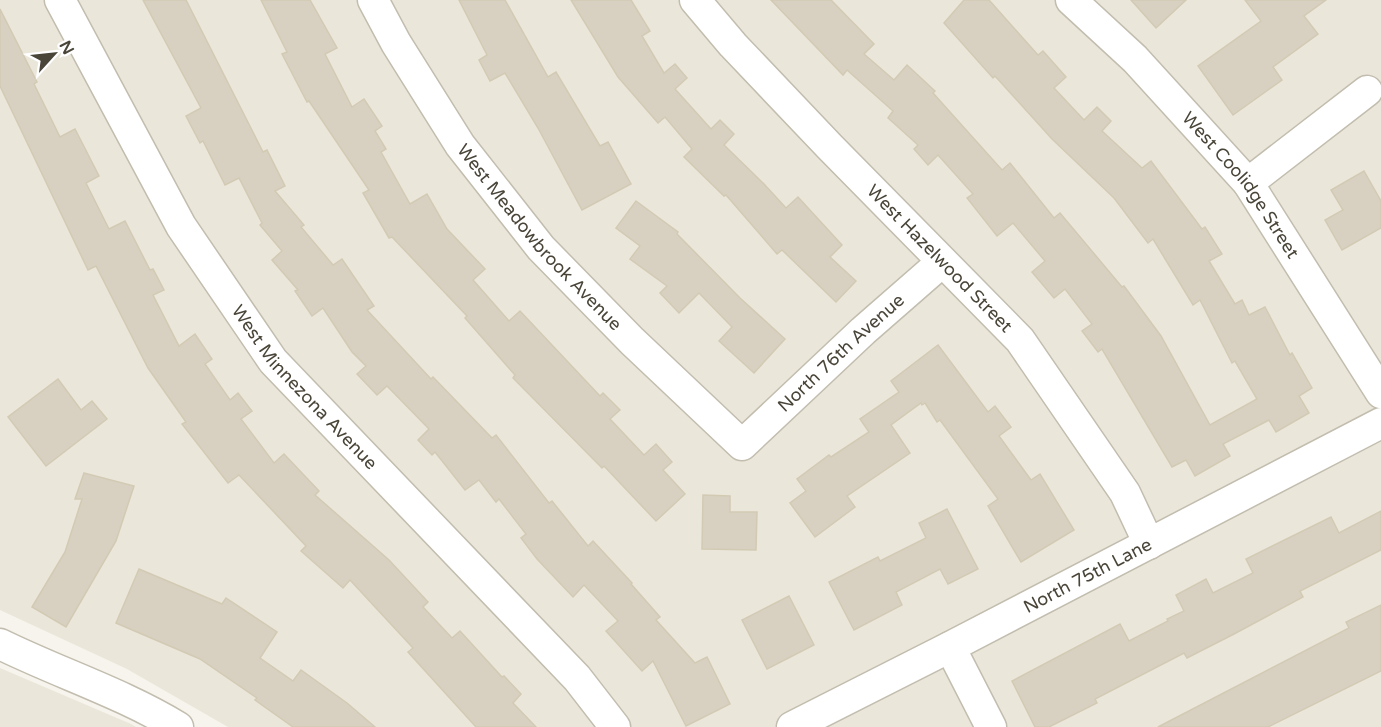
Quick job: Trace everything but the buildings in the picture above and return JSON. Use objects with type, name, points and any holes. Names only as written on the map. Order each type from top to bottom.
[{"type":"street","name":"West Minnezona Avenue","points":[[60,0],[182,226],[273,361],[577,678],[615,727]]},
{"type":"street","name":"West Meadowbrook Avenue","points":[[373,0],[396,43],[460,145],[541,248],[632,341],[742,445]]},
{"type":"street","name":"West Hazelwood Street","points":[[695,0],[733,45],[1020,340],[1125,493],[1149,544]]},
{"type":"street","name":"West Coolidge Street","points":[[1071,0],[1135,60],[1248,183],[1381,393]]},
{"type":"street","points":[[1248,183],[1367,91]]},
{"type":"street","name":"North 76th Avenue","points":[[742,445],[863,331],[942,262]]},
{"type":"street","name":"North 75th Lane","points":[[792,727],[1381,423]]},
{"type":"street","points":[[0,644],[150,710],[178,727]]},
{"type":"street","points":[[950,647],[991,727]]},
{"type":"shaded area","points":[[0,0],[1381,0],[1381,727],[228,727],[127,669],[0,610]]},
{"type":"shaded area","points":[[0,668],[131,724],[136,727],[0,727]]}]
